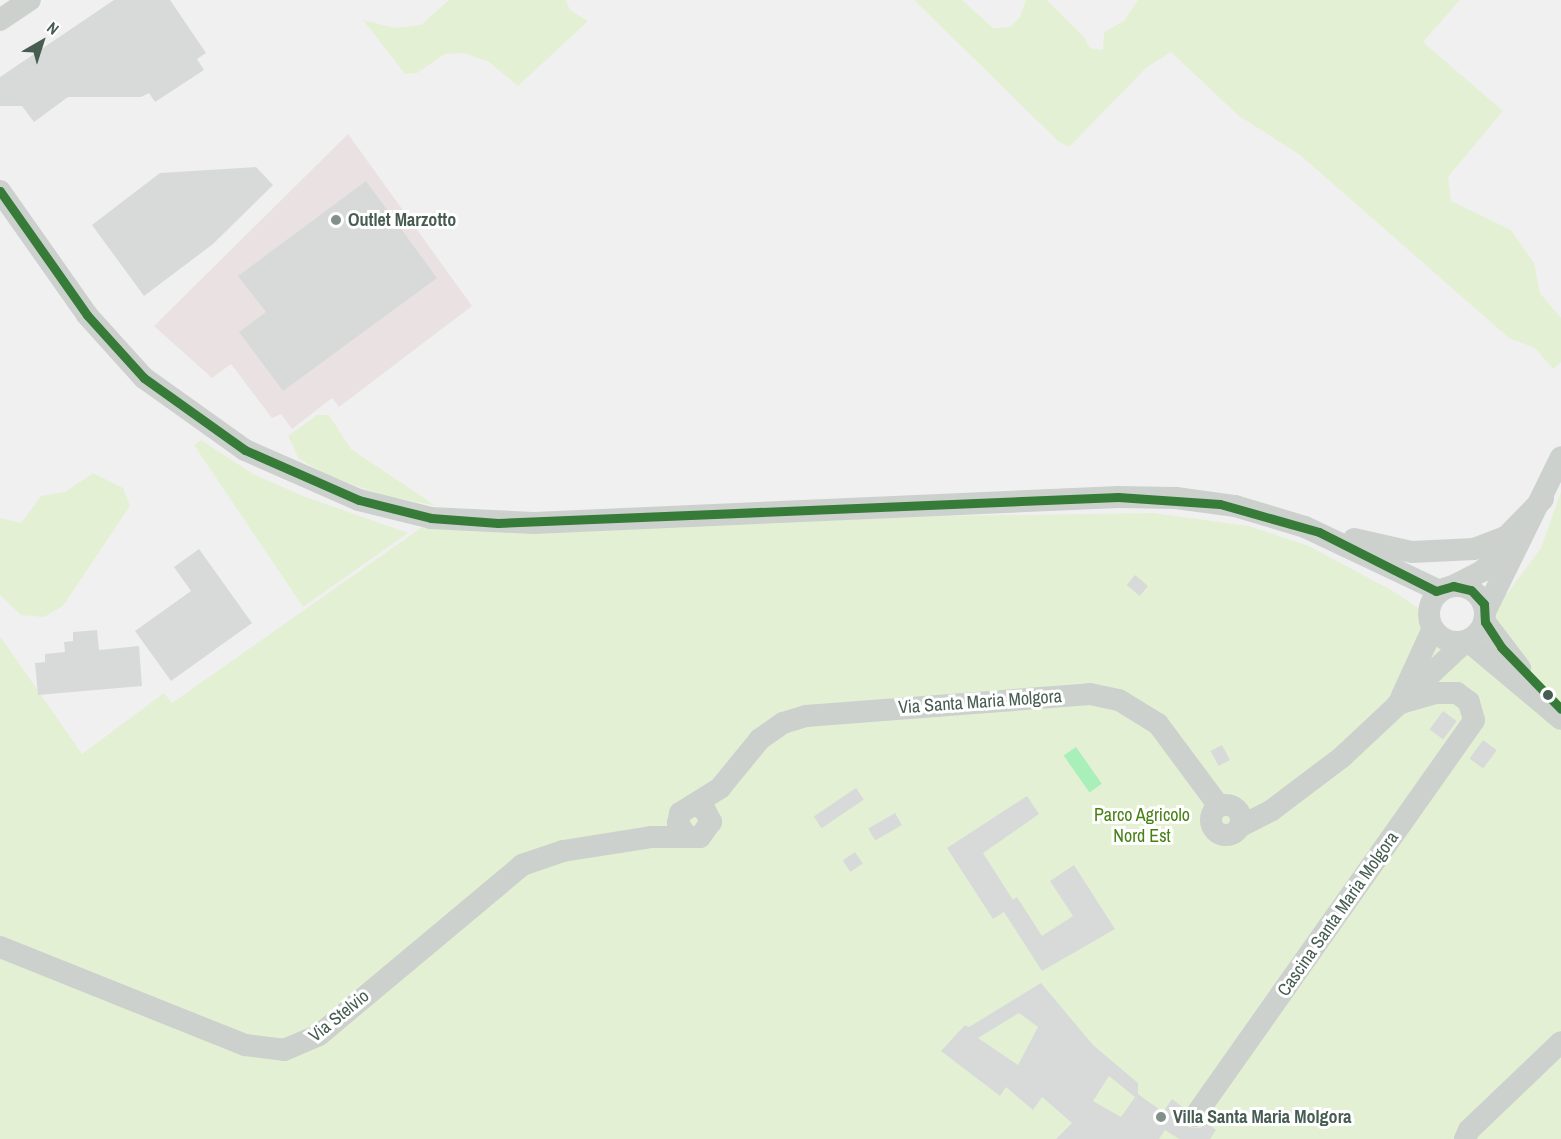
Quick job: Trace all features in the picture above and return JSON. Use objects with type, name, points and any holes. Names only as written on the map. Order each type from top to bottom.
[{"type":"street","points":[[0,20],[30,0]]},
{"type":"street","points":[[0,191],[87,315],[137,370],[183,410],[285,471],[397,510],[462,521],[554,523],[1147,496],[1234,506],[1319,532],[1412,552],[1474,549],[1506,537],[1541,505]]},
{"type":"street","points":[[1398,704],[1467,641],[1485,616],[1541,505],[1561,457]]},
{"type":"street","points":[[1398,704],[1439,604],[1510,549],[1541,505]]},
{"type":"street","points":[[1319,532],[1372,557],[1419,595],[1439,604],[1477,593],[1485,616],[1501,647],[1561,709]]},
{"type":"street","points":[[1439,604],[1446,641],[1467,641],[1561,719]]},
{"type":"street","name":"Cascina Santa Maria Molgora","points":[[1195,1116],[1474,720],[1473,708],[1463,697],[1448,692],[1398,704]]},
{"type":"street","name":"Via Santa Maria Molgora","points":[[692,819],[760,740],[783,723],[806,716],[1090,693],[1119,700],[1158,724],[1219,806],[1237,810],[1239,827],[1272,810],[1333,764],[1398,704]]},
{"type":"street","name":"Via Stelvio","points":[[0,947],[246,1045],[284,1050],[319,1035],[522,865],[563,851],[651,837],[692,819]]},
{"type":"street","points":[[1465,1139],[1469,1130],[1561,1042]]},
{"type":"shaded area","name":"Outlet Marzotto","points":[[348,134],[472,306],[339,407],[332,398],[292,429],[281,414],[272,418],[231,364],[212,378],[154,326]]},
{"type":"shaded area","points":[[1076,747],[1102,784],[1090,792],[1064,756]]},
{"type":"green space","points":[[449,0],[566,0],[570,10],[588,21],[518,86],[489,62],[464,53],[445,54],[417,73],[405,74],[363,20],[395,28],[421,25]]},
{"type":"green space","points":[[914,0],[962,0],[993,28],[1010,27],[1020,17],[1026,0],[1047,0],[1084,37],[1090,48],[1103,50],[1104,32],[1124,21],[1138,0],[1460,0],[1423,42],[1503,111],[1448,177],[1451,201],[1511,230],[1534,263],[1540,293],[1561,318],[1561,362],[1553,369],[1535,348],[1509,338],[1300,155],[1239,116],[1171,52],[1147,67],[1069,147],[1058,141]]},
{"type":"green space","points":[[317,415],[329,415],[351,449],[436,506],[382,495],[330,476],[299,459],[288,436]]},
{"type":"green space","points":[[201,440],[255,475],[303,496],[408,533],[303,607],[194,445]]},
{"type":"green space","points":[[93,473],[123,488],[130,506],[63,606],[44,617],[21,615],[0,595],[0,518],[21,523],[41,496],[65,492]]},
{"type":"green space","name":"Parco Agricolo Nord Est","points":[[1561,492],[1561,1139],[0,1139],[0,636],[82,754],[164,693],[172,703],[428,523],[1153,513],[1249,526],[1309,546],[1393,591],[1470,643],[1541,548]]},
{"type":"building","points":[[114,0],[170,0],[206,53],[197,59],[204,70],[155,102],[149,93],[141,97],[68,97],[34,122],[22,106],[0,106],[0,77]]},
{"type":"building","points":[[256,167],[273,185],[213,244],[144,296],[92,225],[160,173]]},
{"type":"building","points":[[366,181],[437,278],[283,391],[239,332],[266,312],[238,276]]},
{"type":"building","points":[[199,549],[252,623],[171,681],[135,631],[191,591],[174,567]]},
{"type":"building","points":[[1135,575],[1148,586],[1140,596],[1127,585]]},
{"type":"building","points":[[97,630],[99,650],[139,646],[142,686],[38,695],[35,663],[45,662],[45,654],[65,652],[64,642],[73,641],[73,632]]},
{"type":"building","points":[[1443,711],[1457,721],[1443,740],[1429,730]]},
{"type":"building","points":[[1483,740],[1497,750],[1483,769],[1469,759]]},
{"type":"building","points":[[1222,745],[1230,760],[1219,766],[1211,751]]},
{"type":"building","points":[[856,788],[864,800],[822,828],[814,817]]},
{"type":"building","points":[[1027,796],[1039,814],[983,853],[1013,900],[1017,897],[1042,936],[1073,916],[1050,881],[1074,865],[1115,929],[1042,971],[1004,912],[993,919],[947,848]]},
{"type":"building","points":[[895,813],[902,825],[875,841],[868,829]]},
{"type":"building","points":[[855,852],[863,864],[850,872],[843,860]]},
{"type":"building","points":[[1041,983],[1093,1045],[1138,1083],[1138,1094],[1163,1112],[1172,1099],[1184,1108],[1183,1121],[1188,1127],[1200,1128],[1207,1123],[1216,1130],[1210,1139],[1179,1139],[1165,1130],[1159,1139],[1056,1139],[1072,1123],[1042,1097],[1033,1110],[1006,1087],[1000,1096],[941,1051],[965,1025],[969,1027]],"holes":[[[1019,1013],[1038,1027],[1018,1065],[978,1038]],[[1109,1076],[1135,1097],[1121,1117],[1093,1101]]]},
{"type":"transit line","points":[[0,191],[87,315],[144,378],[245,450],[359,500],[431,518],[498,523],[1118,497],[1220,504],[1319,532],[1436,591],[1453,586],[1471,590],[1484,604],[1485,622],[1501,647],[1561,709]]},
{"type":"place","name":"Outlet Marzotto","points":[[336,220]]},
{"type":"place","name":"Villa Santa Maria Molgora","points":[[1161,1117]]}]
